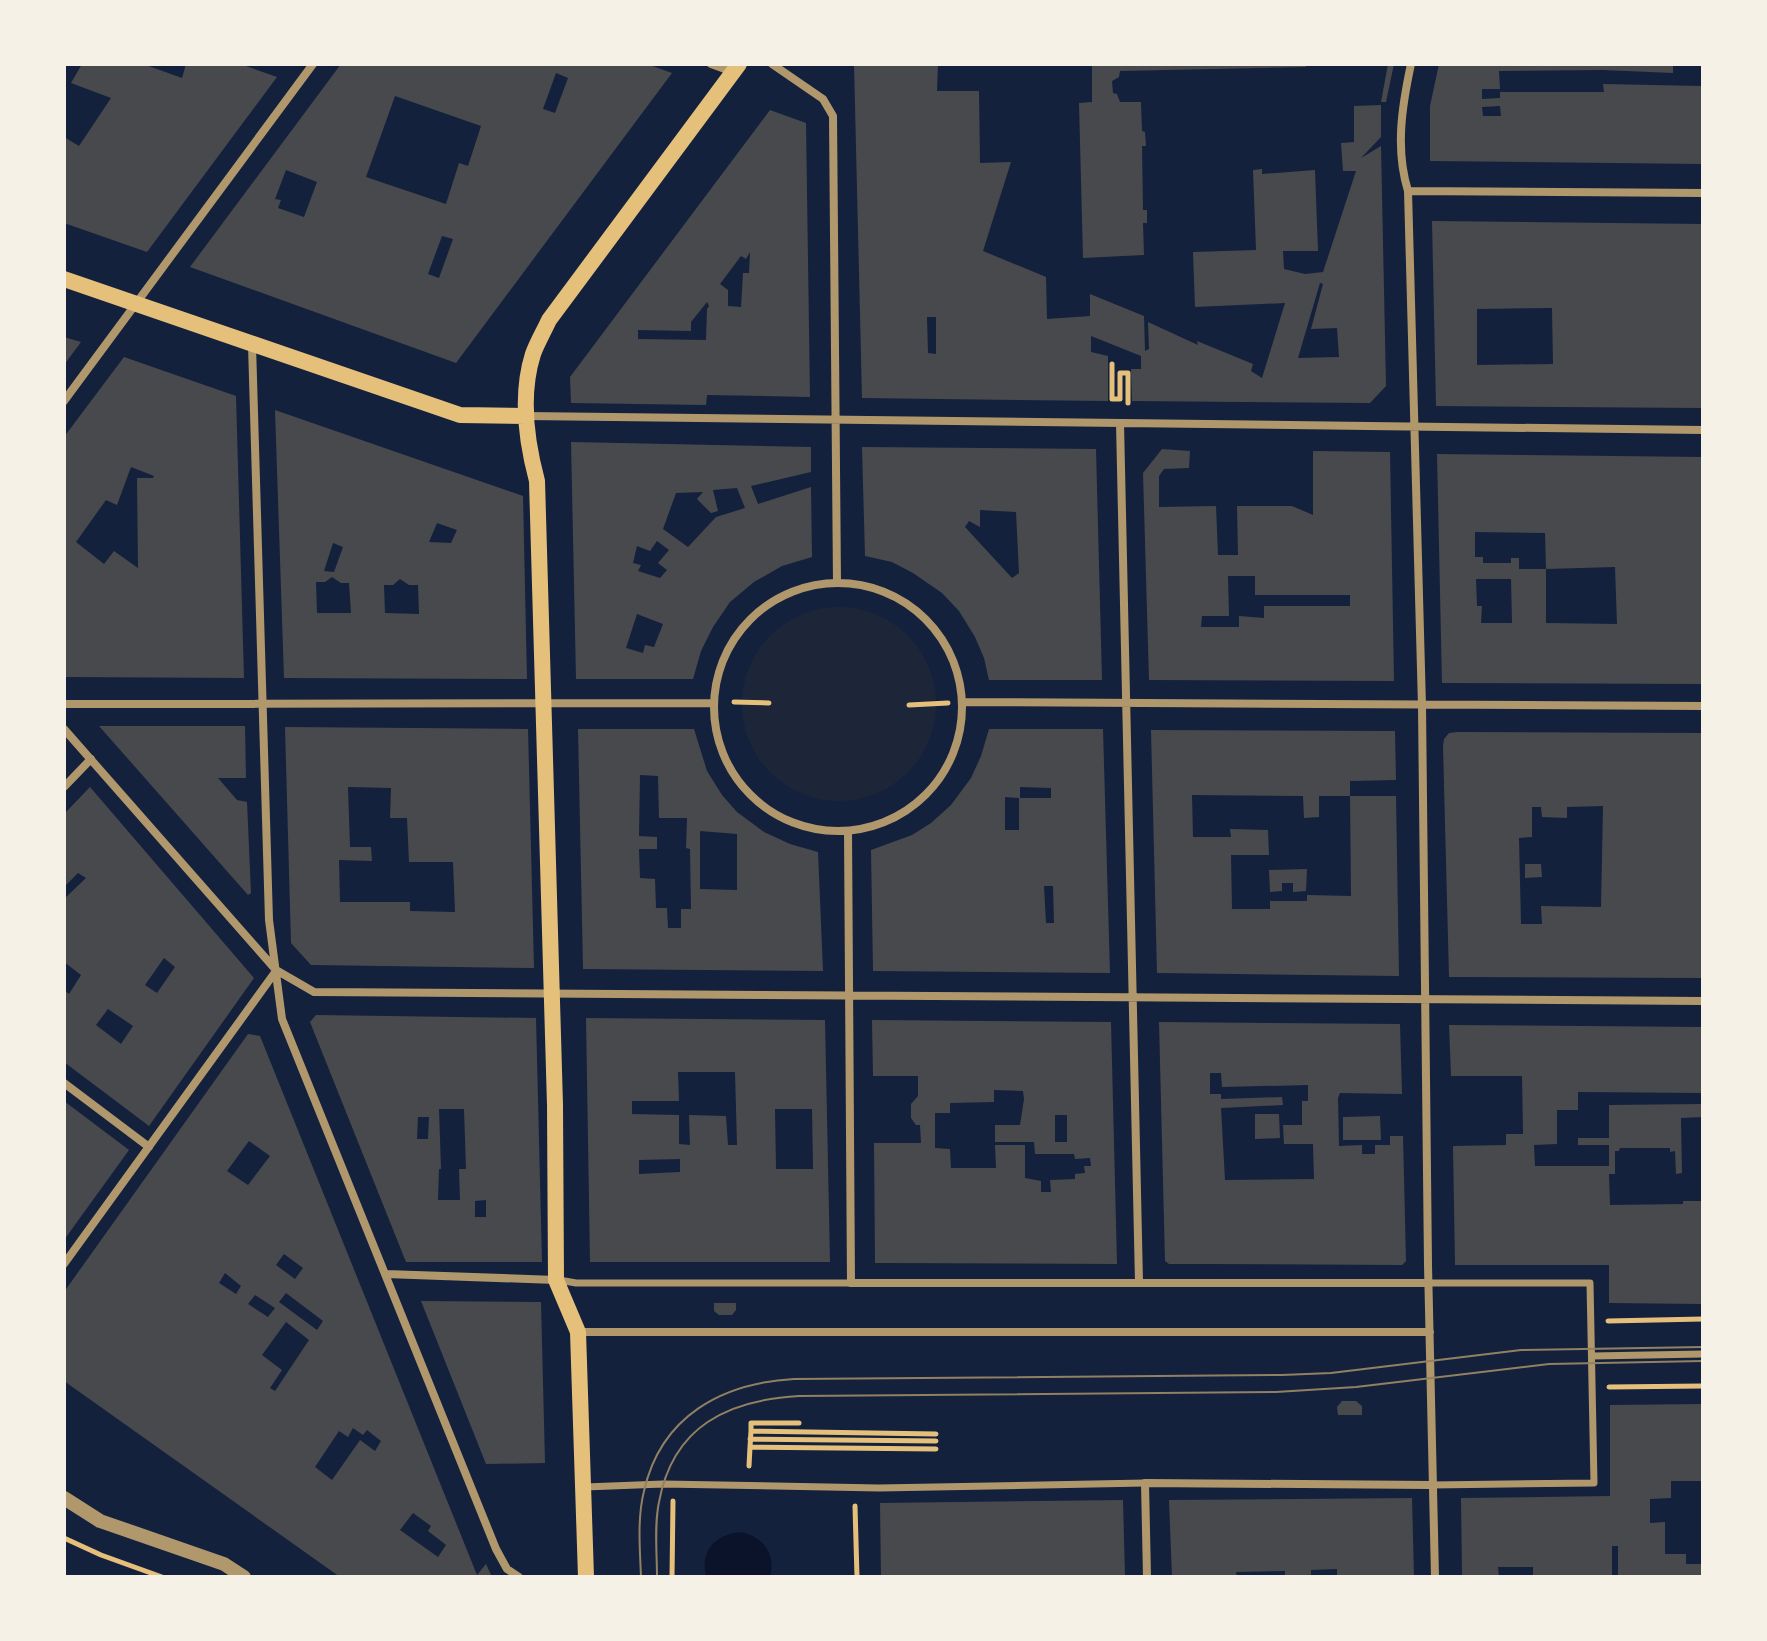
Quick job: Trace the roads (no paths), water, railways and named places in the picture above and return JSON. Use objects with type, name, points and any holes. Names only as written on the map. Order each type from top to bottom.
[{"type":"main road","points":[[586,1577],[578,1332],[556,1280],[537,481],[526,416],[527,383],[533,353],[549,320],[736,68]]},
{"type":"main road","points":[[64,279],[460,415],[526,416]]},
{"type":"street","points":[[64,401],[313,64]]},
{"type":"street","points":[[711,64],[736,68]]},
{"type":"street","points":[[772,64],[823,99],[833,116],[837,583]]},
{"type":"street","points":[[1411,64],[1402,104],[1401,167],[1408,191],[1422,706],[1435,1577]]},
{"type":"street","points":[[1408,191],[1703,193]]},
{"type":"street","points":[[252,345],[269,920],[282,1019],[496,1549],[507,1569],[519,1577]]},
{"type":"street","points":[[526,416],[1703,430]]},
{"type":"street","points":[[1120,423],[1139,1283]]},
{"type":"street","points":[[837,583],[869,587],[894,596],[916,610],[935,629],[949,652],[965,702],[956,749],[933,789],[896,818],[848,831],[805,827],[782,818],[745,789],[720,748],[714,703],[724,659],[733,640],[754,616],[780,597],[810,586],[837,583]]},
{"type":"street","points":[[965,702],[1703,706]]},
{"type":"street","points":[[64,704],[714,703]]},
{"type":"street","points":[[64,729],[276,970],[314,992],[1703,1001]]},
{"type":"street","points":[[64,787],[91,759]]},
{"type":"street","points":[[848,831],[851,1283]]},
{"type":"street","points":[[64,1264],[276,970]]},
{"type":"street","points":[[64,1083],[149,1147]]},
{"type":"street","points":[[386,1274],[576,1283],[1590,1283],[1594,1483],[1145,1483],[879,1488],[673,1484],[583,1487]]},
{"type":"street","points":[[578,1332],[1430,1332]]},
{"type":"street","points":[[1592,1356],[1703,1354]]},
{"type":"street","points":[[1145,1483],[1147,1577]]},
{"type":"street","points":[[64,1498],[100,1521],[224,1564],[244,1577]]},
{"type":"tram line","points":[[641,1577],[640,1512],[652,1465],[664,1442],[698,1408],[719,1396],[768,1382],[794,1379],[1282,1375],[1331,1373],[1521,1350],[1703,1347]]},
{"type":"tram line","points":[[657,1577],[657,1511],[666,1476],[677,1454],[691,1436],[727,1411],[773,1399],[799,1396],[1276,1392],[1356,1387],[1549,1364],[1703,1361]]}]
